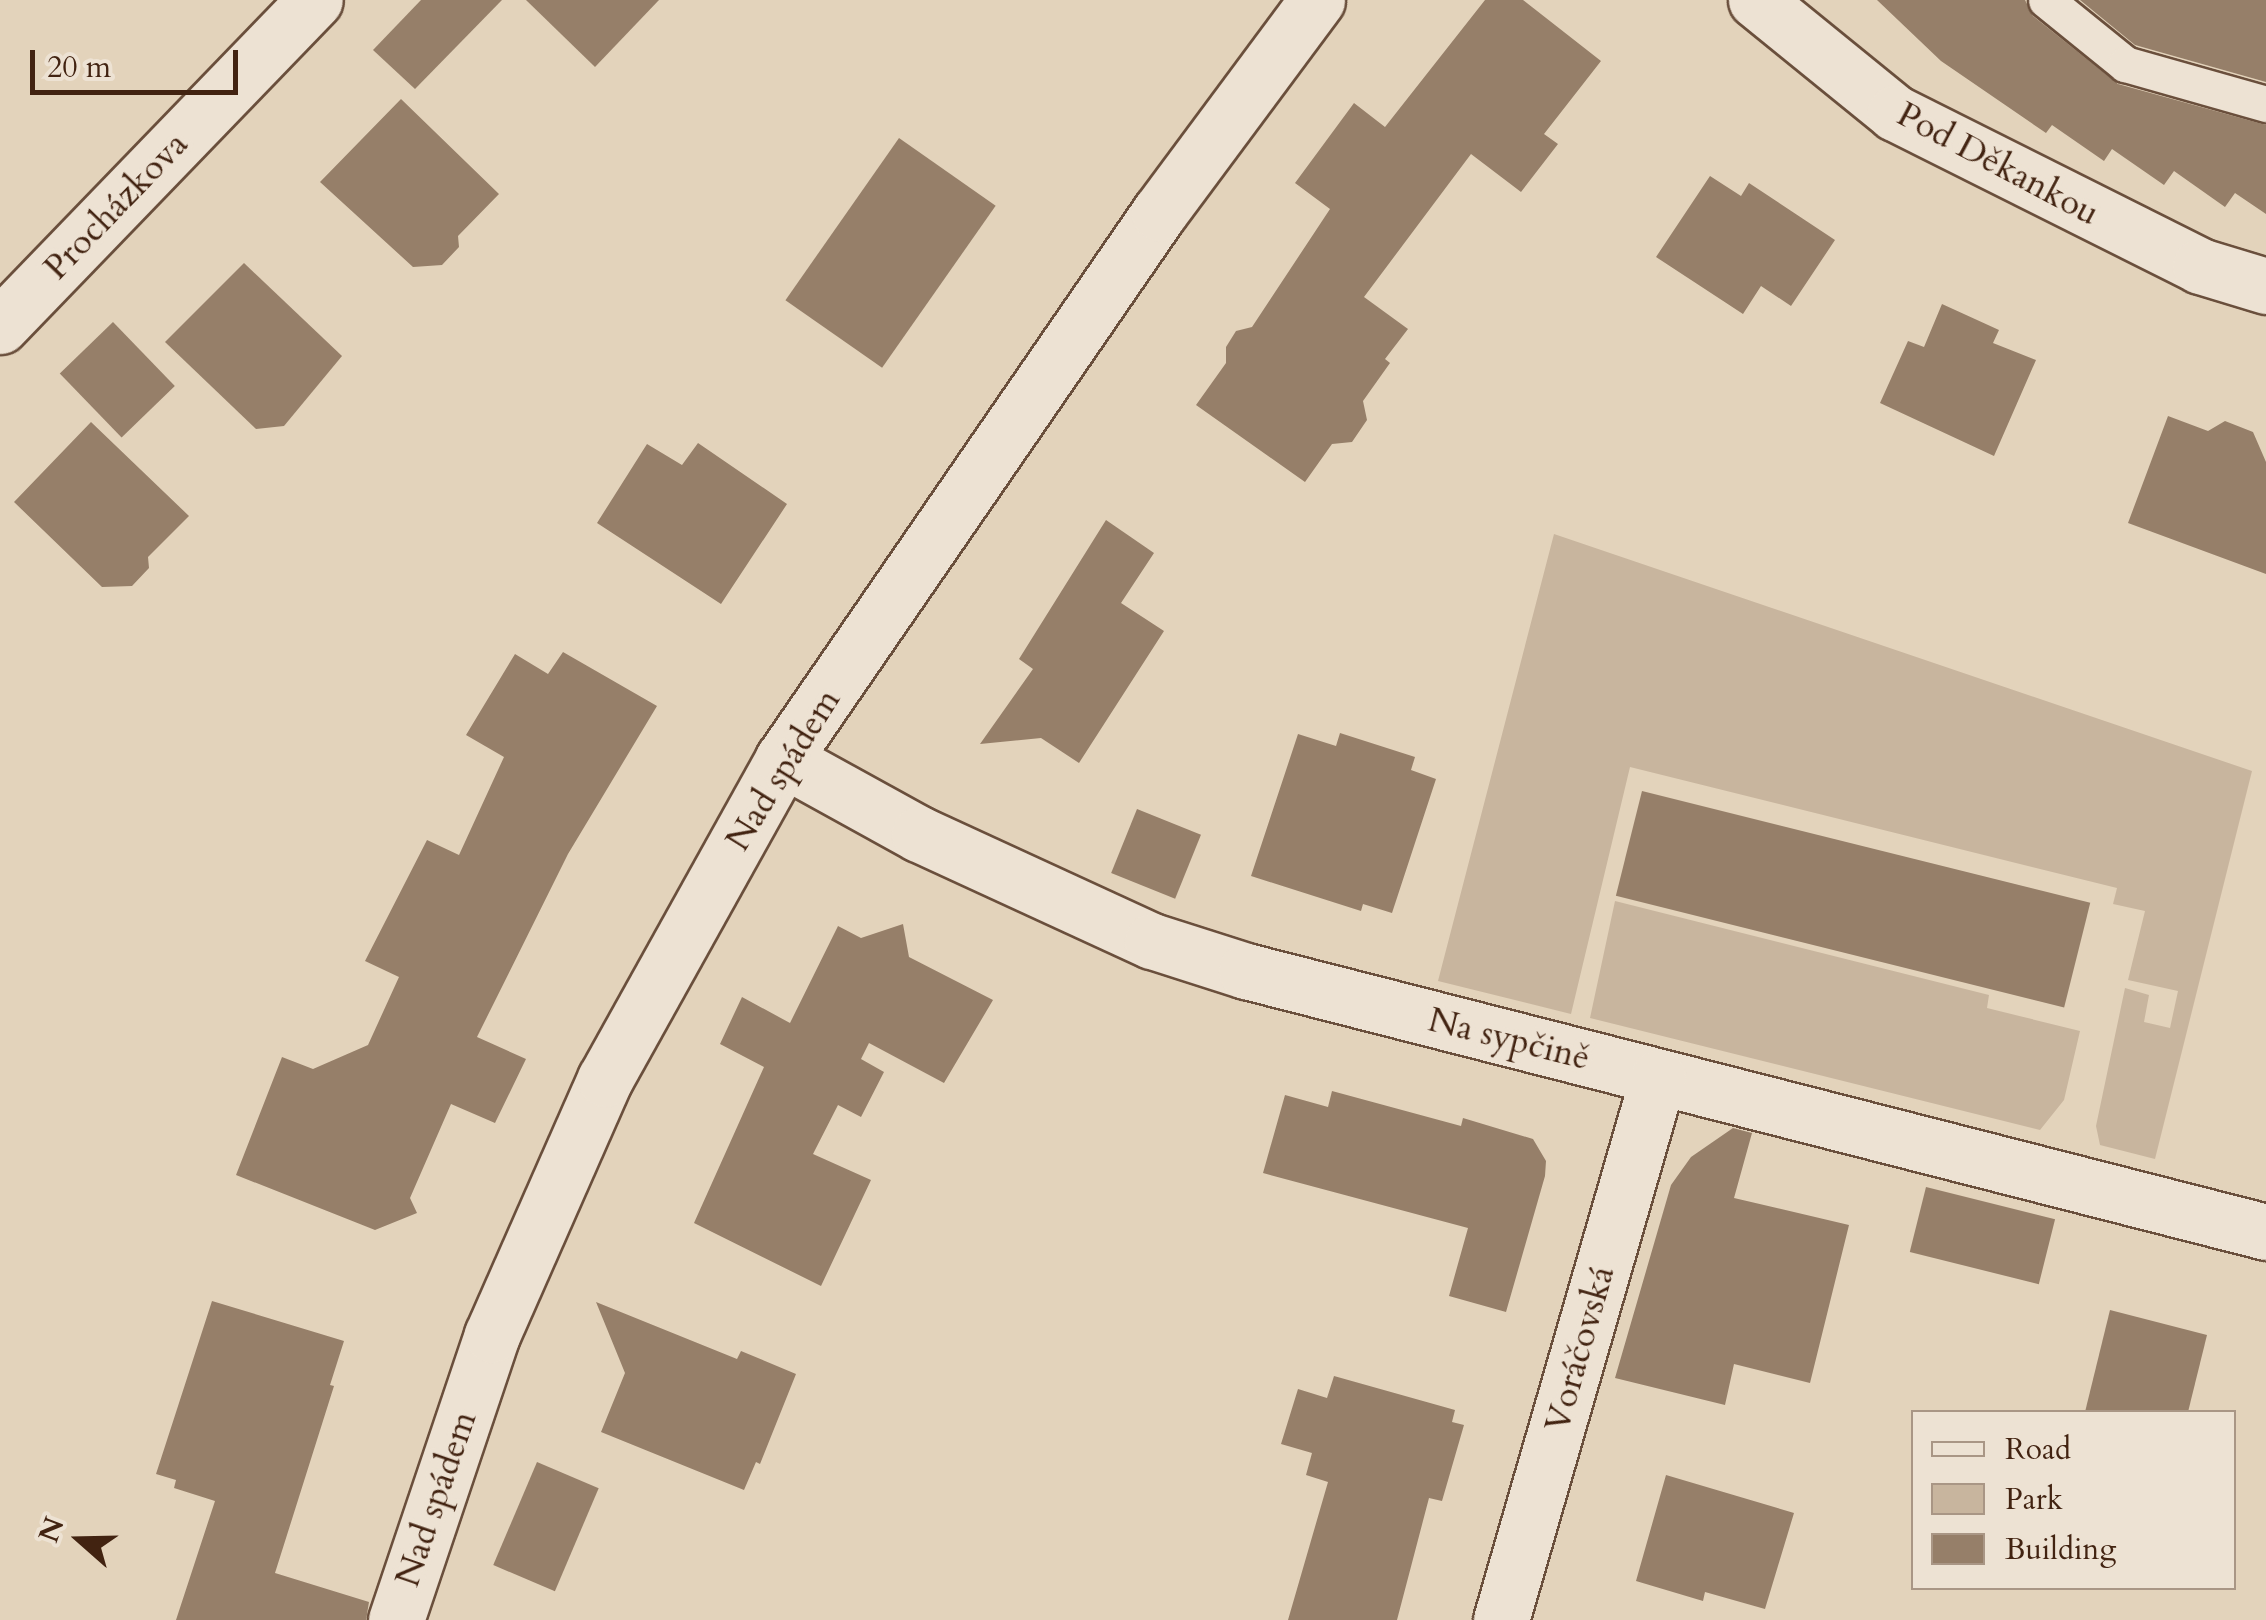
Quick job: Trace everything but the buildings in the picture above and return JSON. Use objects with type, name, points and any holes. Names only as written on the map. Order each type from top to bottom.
[{"type":"street","name":"Procházkova","points":[[0,326],[315,0]]},
{"type":"street","name":"Nad spádem","points":[[396,1620],[492,1334],[605,1080],[783,759],[1159,213],[1318,0]]},
{"type":"street","name":"Pod Děkankou","points":[[1756,0],[1895,114],[2200,266],[2266,286]]},
{"type":"street","name":"Na sypčině","points":[[783,759],[919,834],[1057,901],[1152,941],[1246,971],[2266,1232]]},
{"type":"street","name":"Voráčovská","points":[[1501,1620],[1658,1077]]},
{"type":"lane","points":[[2046,0],[2125,64],[2266,104]]},
{"type":"green space","points":[[1554,534],[2252,771],[2155,1159],[2100,1145],[2096,1126],[2125,988],[2149,995],[2144,1022],[2170,1028],[2178,991],[2128,980],[2145,911],[2113,904],[2117,888],[1630,767],[1571,1014],[1438,981]]},
{"type":"green space","points":[[1615,901],[1989,995],[1987,1008],[2080,1031],[2064,1100],[2040,1130],[1590,1018]]}]
